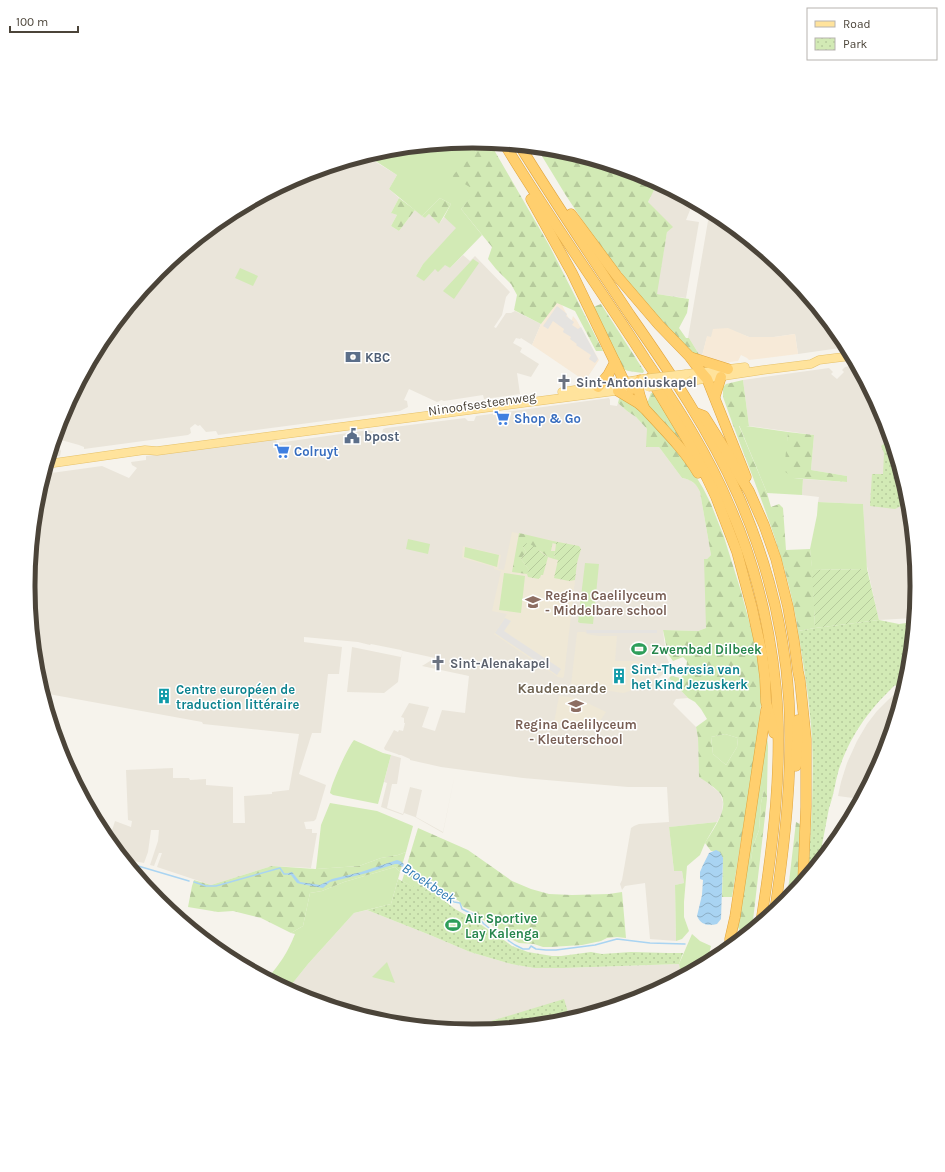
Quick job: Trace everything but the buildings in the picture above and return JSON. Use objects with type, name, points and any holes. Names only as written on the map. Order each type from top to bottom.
[{"type":"highway","points":[[508,150],[561,233],[686,420],[730,506],[743,538],[758,588],[772,653],[778,722],[778,775],[770,862],[762,914]]},
{"type":"highway","points":[[523,151],[548,192],[663,363],[694,412],[721,459],[752,529],[778,619],[789,701],[789,791],[775,901]]},
{"type":"highway","points":[[525,178],[527,193],[560,249],[615,362],[638,384],[644,408]]},
{"type":"highway","points":[[548,192],[559,198],[617,276],[659,325],[690,357],[697,377],[715,396],[747,479],[749,491]]},
{"type":"highway","points":[[631,337],[633,348],[689,443],[707,478],[719,507],[736,552],[752,608],[762,654],[766,702],[735,917],[730,940]]},
{"type":"highway","points":[[690,357],[728,369]]},
{"type":"highway","points":[[598,387],[608,376],[615,362]]},
{"type":"highway","points":[[715,396],[721,377]]},
{"type":"highway","points":[[618,391],[644,408],[678,445],[693,465],[719,507]]},
{"type":"highway","points":[[694,412],[704,416],[749,491],[764,525],[776,559],[788,606],[800,681],[806,739],[807,770],[803,871]]},
{"type":"highway","points":[[785,832],[791,823],[796,777],[798,671]]},
{"type":"highway","points":[[766,702],[778,750]]},
{"type":"main road","name":"Ninoofsesteenweg","points":[[53,463],[145,450],[157,446],[441,410],[598,387],[697,377],[721,377],[811,364],[819,360],[845,357]]},
{"type":"main road","name":"Ninoofsesteenweg","points":[[697,377],[728,369],[812,358],[819,360]]},
{"type":"main road","name":"Ninoofsesteenweg","points":[[145,450],[157,451],[618,391],[638,384]]},
{"type":"shaded area","points":[[374,160],[374,161],[397,175],[389,189],[399,198],[391,213],[397,215],[391,226],[399,231],[415,210],[425,218],[429,214],[439,224],[444,217],[457,228],[423,264],[416,276],[445,264],[450,268],[463,255],[470,261],[475,256],[510,292],[506,297],[502,315],[494,327],[496,328],[506,313],[515,311],[541,324],[532,345],[521,338],[516,338],[513,343],[522,348],[520,352],[539,364],[531,377],[517,373],[520,394],[484,399],[483,395],[444,401],[441,400],[437,402],[409,389],[404,400],[407,401],[408,407],[400,411],[218,435],[216,431],[206,432],[200,425],[198,426],[195,424],[190,428],[191,433],[188,435],[84,449],[84,447],[79,445],[61,440],[57,449],[60,449],[61,451],[60,456],[55,456],[58,445],[80,392],[94,367],[125,320],[163,277],[206,239],[229,222],[254,207],[305,182],[359,163]]},
{"type":"shaded area","points":[[655,189],[691,207],[686,220],[699,222],[686,298],[656,294],[667,232],[648,202]]},
{"type":"shaded area","points":[[709,218],[739,239],[782,277],[820,320],[839,348],[798,354],[795,334],[774,337],[749,337],[728,329],[711,337],[707,337],[702,356],[700,356],[688,338]]},
{"type":"shaded area","points":[[558,298],[571,323],[573,316],[577,321],[599,360],[585,381],[532,345],[541,324]]},
{"type":"shaded area","points":[[557,306],[574,322],[572,325],[578,329],[581,327],[598,359],[595,363],[589,359],[591,355],[576,345],[577,344],[570,339],[571,337],[563,332],[564,329],[553,321],[548,329],[543,326]]},
{"type":"shaded area","points":[[728,328],[749,337],[774,337],[795,334],[798,354],[749,360],[741,355],[738,361],[722,363],[702,356],[707,336],[711,337],[713,329]]},
{"type":"shaded area","points":[[850,366],[865,392],[887,445],[895,473],[902,501],[909,557],[909,618],[879,620],[866,562],[863,504],[818,502],[819,497],[802,495],[803,479],[847,482],[847,476],[811,470],[814,435],[749,426],[743,380],[829,368],[833,372],[831,374],[837,379],[844,372],[842,370],[845,367]]},
{"type":"shaded area","points":[[609,398],[610,405],[617,406],[618,403],[636,417],[647,429],[682,478],[690,480],[697,486],[700,492],[711,555],[707,559],[706,628],[698,631],[663,630],[666,656],[670,665],[654,682],[659,687],[669,678],[688,698],[676,699],[673,704],[696,727],[698,738],[699,776],[720,793],[723,802],[722,813],[717,822],[669,827],[674,871],[682,871],[684,883],[675,885],[676,941],[650,939],[645,883],[625,886],[622,890],[620,884],[631,828],[639,824],[669,822],[667,787],[628,787],[523,778],[441,767],[410,760],[401,755],[385,750],[384,748],[394,730],[398,732],[399,730],[403,731],[405,723],[404,718],[401,717],[409,703],[429,707],[422,727],[435,731],[442,710],[465,713],[469,676],[422,666],[435,658],[371,644],[304,637],[304,642],[342,647],[339,674],[328,674],[321,733],[312,733],[299,774],[326,785],[316,819],[314,821],[304,822],[306,829],[312,829],[312,833],[317,833],[311,868],[272,866],[211,885],[157,867],[162,853],[159,853],[154,866],[150,865],[158,841],[159,830],[151,830],[148,852],[144,863],[133,861],[111,832],[115,821],[131,827],[132,821],[128,820],[126,770],[173,768],[173,778],[189,778],[190,780],[206,779],[206,785],[233,787],[233,823],[245,823],[244,796],[272,794],[272,792],[289,790],[299,734],[203,724],[202,722],[49,694],[43,671],[39,643],[35,586],[39,529],[43,501],[50,473],[102,466],[129,478],[137,468],[132,465],[131,462],[146,460],[146,456],[276,439],[277,443],[369,430],[374,432],[375,437],[381,439],[383,429],[386,428],[465,418],[468,421],[474,421],[476,416]]},
{"type":"shaded area","name":"Regina Caelilyceum - Middelbare school","points":[[512,532],[579,546],[581,549],[577,563],[563,678],[558,677],[494,634],[507,614],[492,611],[501,571],[494,569],[494,567],[462,558],[463,546],[501,555],[498,569],[504,570]]},
{"type":"shaded area","points":[[505,618],[511,621],[504,631],[561,669],[557,675],[495,633]]},
{"type":"shaded area","points":[[586,630],[657,630],[657,633],[587,633]]},
{"type":"shaded area","points":[[578,632],[585,632],[587,634],[598,636],[617,636],[615,661],[642,661],[655,677],[652,680],[647,675],[638,684],[636,682],[630,691],[623,693],[571,685]]},
{"type":"shaded area","points":[[352,647],[401,657],[403,651],[398,682],[384,693],[347,692]]},
{"type":"shaded area","points":[[897,692],[887,727],[865,780],[855,798],[838,796],[847,763],[857,741],[867,724]]},
{"type":"shaded area","name":"Regina Caelilyceum - Kleuterschool","points":[[559,696],[577,698],[606,712],[596,727],[554,723]]},
{"type":"shaded area","points":[[391,755],[401,758],[397,784],[392,784],[387,808],[403,814],[410,787],[422,790],[416,817],[443,832],[456,769],[443,833],[415,817],[404,813],[403,815],[381,807],[387,783],[384,782]]},
{"type":"shaded area","points":[[367,910],[470,952],[511,964],[534,968],[564,968],[679,964],[680,970],[640,990],[613,1000],[586,1009],[558,1015],[501,1023],[472,1024],[415,1020],[359,1009],[292,984],[354,913]]},
{"type":"green space","points":[[474,148],[476,152],[477,191],[461,209],[482,235],[450,268],[445,265],[438,272],[435,269],[424,281],[416,276],[423,264],[456,228],[444,217],[451,204],[440,198],[422,216],[389,189],[397,175],[374,160],[415,152]]},
{"type":"green space","points":[[474,148],[493,149],[549,245],[603,351],[596,351],[575,311],[557,303],[541,324],[514,310],[517,295],[511,284],[488,259],[492,247],[461,209],[476,191],[452,176],[476,152]]},
{"type":"green space","points":[[541,154],[586,163],[655,189],[648,202],[673,227],[667,232],[657,294],[689,299],[687,313],[679,328],[686,338],[689,338],[700,356],[693,355],[637,293],[592,235]]},
{"type":"green space","points":[[399,198],[415,210],[399,231],[391,226],[397,215],[391,213]]},
{"type":"green space","points":[[440,198],[451,204],[439,224],[429,214],[425,218],[422,216]]},
{"type":"green space","points":[[473,259],[479,263],[454,299],[443,291]]},
{"type":"green space","points":[[240,268],[258,276],[253,286],[235,278]]},
{"type":"green space","points":[[601,304],[644,371],[643,373],[623,369],[593,307]]},
{"type":"green space","points":[[743,380],[749,426],[739,426],[767,493],[771,507],[779,504],[783,508],[786,550],[810,549],[813,576],[815,628],[798,631],[785,571],[776,542],[723,397],[723,387],[726,384]]},
{"type":"green space","points":[[657,392],[683,436],[692,470],[711,504],[724,537],[740,588],[754,639],[759,666],[762,695],[757,742],[732,897],[722,897],[723,858],[711,851],[705,843],[720,818],[723,804],[719,792],[699,777],[698,738],[696,727],[707,719],[695,702],[688,698],[669,678],[671,676],[681,678],[686,670],[687,661],[683,657],[673,661],[668,654],[663,630],[698,631],[706,628],[704,559],[707,559],[711,555],[700,492],[693,482],[682,478],[659,447],[646,447],[647,429],[636,417],[618,403],[621,396],[636,405],[648,401],[651,393]],"holes":[[[725,734],[738,738],[737,747],[726,765],[713,754],[711,737]]]},
{"type":"green space","points":[[739,425],[788,432],[787,447],[794,478],[803,479],[802,495],[767,493]]},
{"type":"green space","points":[[788,432],[814,435],[811,470],[847,476],[847,482],[794,478],[784,471]]},
{"type":"green space","points":[[886,442],[901,497],[901,506],[895,509],[870,506],[872,474],[883,474],[884,453],[881,446]]},
{"type":"green space","points":[[818,502],[863,504],[867,569],[812,570],[810,549]]},
{"type":"green space","points":[[519,533],[553,541],[551,551],[555,551],[554,559],[548,557],[539,550],[523,547],[526,552],[521,559],[529,570],[527,574],[512,572]]},
{"type":"green space","points":[[408,539],[430,544],[428,554],[406,549]]},
{"type":"green space","points":[[553,541],[579,546],[581,549],[577,563],[575,580],[569,581],[554,578],[558,560],[554,559],[556,544],[552,543]]},
{"type":"green space","points":[[524,543],[534,546],[548,557],[543,575],[541,575],[539,579],[528,577],[527,574],[529,570],[521,559],[526,552],[522,545]]},
{"type":"green space","points":[[465,547],[499,555],[497,567],[464,557]]},
{"type":"green space","points":[[585,563],[599,564],[593,624],[578,622]]},
{"type":"green space","points":[[867,569],[879,620],[815,628],[812,570]]},
{"type":"green space","points":[[504,573],[525,576],[521,613],[499,610]]},
{"type":"green space","points":[[879,620],[899,624],[908,623],[902,671],[898,689],[895,685],[869,713],[849,745],[839,769],[829,808],[821,851],[809,865],[813,757],[805,672],[798,631]]},
{"type":"green space","points":[[766,728],[768,746],[767,790],[764,790],[761,803],[759,830],[753,846],[751,861],[747,861]]},
{"type":"green space","points":[[725,734],[738,738],[737,747],[726,765],[713,754],[711,737]]},
{"type":"green space","points":[[354,740],[391,755],[378,804],[333,795],[330,793],[340,766]]},
{"type":"green space","points":[[764,790],[767,790],[753,922],[740,932],[737,925],[747,862],[751,860],[753,846],[759,830],[761,803]]},
{"type":"green space","points":[[330,803],[377,811],[413,826],[406,852],[381,858],[359,866],[316,869],[321,825]]},
{"type":"green space","points":[[717,822],[700,855],[687,866],[684,917],[689,931],[682,939],[676,941],[675,885],[684,883],[682,871],[674,871],[669,827]]},
{"type":"green space","points":[[796,822],[802,825],[799,876],[788,889]]},
{"type":"green space","points":[[418,828],[468,850],[512,881],[531,889],[549,894],[572,895],[609,894],[622,892],[626,938],[607,938],[601,941],[582,945],[543,947],[534,944],[519,943],[509,938],[505,932],[483,920],[477,913],[463,907],[459,901],[449,896],[433,881],[429,880],[424,893],[402,881]]},
{"type":"green space","points":[[406,852],[400,872],[395,867],[344,882],[322,891],[310,893],[303,926],[291,933],[261,918],[233,911],[218,912],[188,907],[194,880],[211,885],[272,866],[315,869],[359,866],[381,858]]},
{"type":"green space","points":[[395,867],[400,872],[391,904],[354,913],[292,984],[271,974],[289,947],[295,934],[291,933],[303,926],[310,893],[322,891],[344,882]]},
{"type":"green space","points":[[398,879],[424,892],[428,885],[455,909],[473,919],[512,946],[528,952],[552,956],[591,952],[602,954],[631,952],[683,953],[679,964],[534,968],[511,964],[470,952],[367,910],[391,904]]},
{"type":"green space","points":[[692,934],[700,941],[711,946],[709,954],[680,971],[679,964]]},
{"type":"green space","points":[[387,962],[395,983],[372,977]]},
{"type":"green space","points":[[564,999],[568,1013],[530,1020],[492,1023],[491,1021]]},
{"type":"water","points":[[716,850],[720,852],[723,858],[721,919],[717,924],[708,925],[703,923],[697,916],[702,895],[703,880],[700,879],[700,872],[709,853]]},
{"type":"water","points":[[397,860],[404,864],[403,867],[395,864],[367,873],[330,882],[323,888],[297,883],[291,875],[288,875],[288,873],[292,872],[300,882],[320,885],[332,879],[361,872]]},
{"type":"waterway","name":"Broekbeek","points":[[137,866],[189,881]]},
{"type":"waterway","name":"Broekbeek","points":[[194,882],[206,886],[216,886],[280,868],[284,874],[288,874]]},
{"type":"waterway","name":"Broekbeek","points":[[422,879],[435,886],[454,902],[460,903],[462,909],[476,915],[493,931],[503,934],[509,941],[523,949],[529,949],[531,946],[536,949],[556,950],[595,945],[617,939],[650,943],[685,944]]},
{"type":"place","name":"KBC","points":[[353,357]]},
{"type":"place","name":"Sint-Antoniuskapel","points":[[564,382]]},
{"type":"place","name":"Shop & Go","points":[[502,418]]},
{"type":"place","name":"bpost","points":[[352,436]]},
{"type":"place","name":"Colruyt","points":[[282,451]]},
{"type":"place","name":"Regina Caelilyceum - Middelbare school","points":[[533,602]]},
{"type":"place","name":"Zwembad Dilbeek","points":[[639,649]]},
{"type":"place","name":"Sint-Alenakapel","points":[[438,663]]},
{"type":"place","name":"Sint-Theresia van het Kind Jezuskerk","points":[[619,676]]},
{"type":"place","name":"Centre européen de traduction littéraire","points":[[164,696]]},
{"type":"place","name":"Regina Caelilyceum - Kleuterschool","points":[[576,706]]},
{"type":"place","name":"Air Sportive Lay Kalenga","points":[[453,925]]},
{"type":"district","name":"Kaudenaarde","points":[[562,688]]}]
